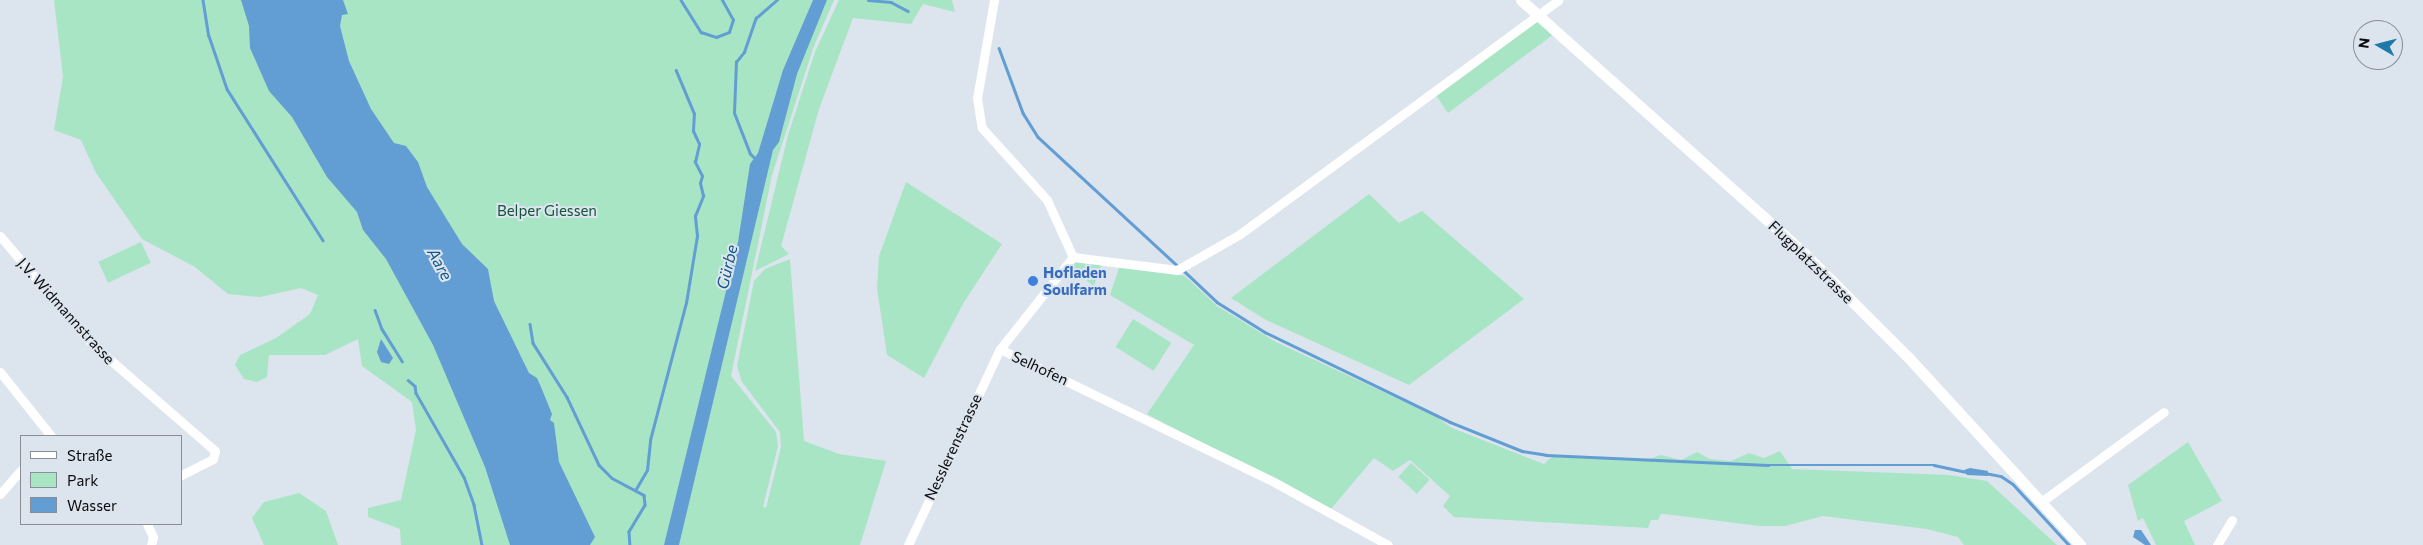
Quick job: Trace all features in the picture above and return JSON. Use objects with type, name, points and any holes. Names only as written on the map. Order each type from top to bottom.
[{"type":"street","points":[[994,0],[977,98],[982,128],[1047,200],[1073,257],[1181,268],[1240,234],[1558,0]]},
{"type":"street","name":"Flugplatzstrasse","points":[[1521,0],[1802,251],[1908,357],[2080,545]]},
{"type":"street","name":"J.V. Widmannstrasse","points":[[0,236],[92,344],[216,452],[209,461],[182,474]]},
{"type":"street","name":"Selhofen","points":[[1073,257],[1000,349],[1240,464],[1388,545]]},
{"type":"street","name":"Nesslerenstrasse","points":[[908,545],[1000,349]]},
{"type":"street","points":[[0,372],[50,435]]},
{"type":"street","points":[[2041,502],[2164,412]]},
{"type":"street","points":[[0,494],[20,471]]},
{"type":"street","points":[[2217,545],[2232,520]]},
{"type":"street","points":[[147,525],[153,537],[151,545]]},
{"type":"green space","name":"Belper Giessen","points":[[54,0],[813,0],[807,14],[805,51],[827,0],[834,0],[814,46],[772,175],[731,376],[776,432],[778,446],[763,507],[766,508],[781,447],[780,432],[742,382],[737,366],[754,281],[765,269],[790,259],[804,441],[839,454],[886,461],[860,545],[401,545],[400,529],[368,517],[368,508],[401,500],[416,430],[412,402],[362,366],[358,339],[325,355],[269,355],[267,377],[257,382],[244,379],[235,365],[240,355],[276,338],[310,314],[318,295],[301,288],[260,297],[228,294],[195,267],[142,239],[96,173],[81,140],[54,130],[63,77]]},
{"type":"green space","points":[[839,0],[952,0],[955,12],[923,4],[911,24],[853,18],[819,109],[781,246],[789,254],[755,271],[788,135],[815,52]]},
{"type":"green space","points":[[1540,22],[1554,34],[1448,113],[1435,94],[1530,24]]},
{"type":"green space","points":[[906,182],[1002,244],[964,302],[924,378],[887,355],[877,288],[879,256]]},
{"type":"green space","points":[[1369,194],[1399,223],[1422,211],[1524,299],[1409,385],[1266,320],[1231,298]]},
{"type":"green space","points":[[141,242],[151,263],[108,283],[98,262]]},
{"type":"green space","points":[[1077,260],[1102,263],[1094,286],[1069,268]]},
{"type":"green space","points":[[1120,265],[1185,276],[1217,306],[1276,342],[1435,416],[1452,428],[1544,464],[1552,457],[1643,461],[1661,455],[1681,460],[1697,452],[1710,459],[1731,461],[1749,453],[1764,458],[1780,451],[1792,469],[1949,475],[1987,481],[2057,545],[1964,545],[1958,537],[1927,529],[1823,516],[1785,526],[1759,526],[1661,514],[1658,520],[1651,520],[1648,528],[1454,517],[1443,506],[1450,496],[1410,460],[1393,471],[1374,458],[1330,510],[1147,414],[1194,345],[1110,295]]},
{"type":"green space","points":[[1133,319],[1171,343],[1154,371],[1116,347]]},
{"type":"green space","points":[[2188,442],[2222,501],[2184,521],[2195,545],[2156,545],[2143,518],[2138,521],[2128,485]]},
{"type":"green space","points":[[1411,463],[1430,480],[1417,494],[1398,477]]},
{"type":"green space","points":[[299,493],[326,511],[338,545],[264,545],[252,518],[264,502]]},
{"type":"water","name":"Aare","points":[[241,0],[343,0],[348,14],[342,15],[340,26],[349,61],[371,109],[394,143],[406,146],[418,162],[427,187],[462,244],[488,269],[494,301],[529,373],[537,378],[552,414],[550,420],[554,423],[559,462],[595,537],[590,545],[510,545],[485,467],[433,345],[386,259],[363,230],[357,212],[327,177],[292,117],[269,91],[250,48],[249,26]]},
{"type":"water","points":[[813,0],[827,0],[797,74],[779,142],[773,150],[679,545],[664,545],[738,242],[750,164],[758,153],[783,70]]},
{"type":"water","points":[[381,339],[393,358],[389,364],[381,362],[377,352]]},
{"type":"water","points":[[1970,468],[1988,471],[1988,476],[1967,475],[1964,470]]},
{"type":"water","points":[[2135,530],[2141,530],[2151,545],[2145,545],[2133,537]]},
{"type":"waterway","points":[[203,0],[209,36],[227,89],[323,240]]},
{"type":"waterway","points":[[681,0],[701,32],[716,37],[729,32],[733,20],[722,0]]},
{"type":"waterway","points":[[756,160],[750,154],[734,113],[736,62],[744,52],[756,18],[777,0]]},
{"type":"waterway","points":[[868,0],[891,2],[908,11]]},
{"type":"waterway","points":[[999,48],[1023,113],[1038,137],[1178,266]]},
{"type":"waterway","points":[[636,489],[647,470],[650,440],[686,303],[697,236],[695,216],[703,196],[700,183],[702,176],[695,162],[699,144],[693,131],[694,114],[676,71]]},
{"type":"waterway","points":[[1182,269],[1217,302],[1265,332],[1450,422],[1522,451],[1546,455],[1768,465],[1934,465],[1967,472]]},
{"type":"waterway","points":[[375,310],[382,329],[402,361]]},
{"type":"waterway","points":[[530,324],[533,343],[567,397],[599,465],[612,478],[644,495],[645,505],[629,532],[630,545]]},
{"type":"waterway","points":[[408,380],[415,386],[416,393],[464,477],[474,505],[482,545]]},
{"type":"waterway","points":[[1985,473],[2001,476],[2013,484],[2069,545]]},
{"type":"place","name":"Hofladen Soulfarm","points":[[1033,281]]},
{"type":"water label","name":"Gürbe","points":[[727,267]]}]
